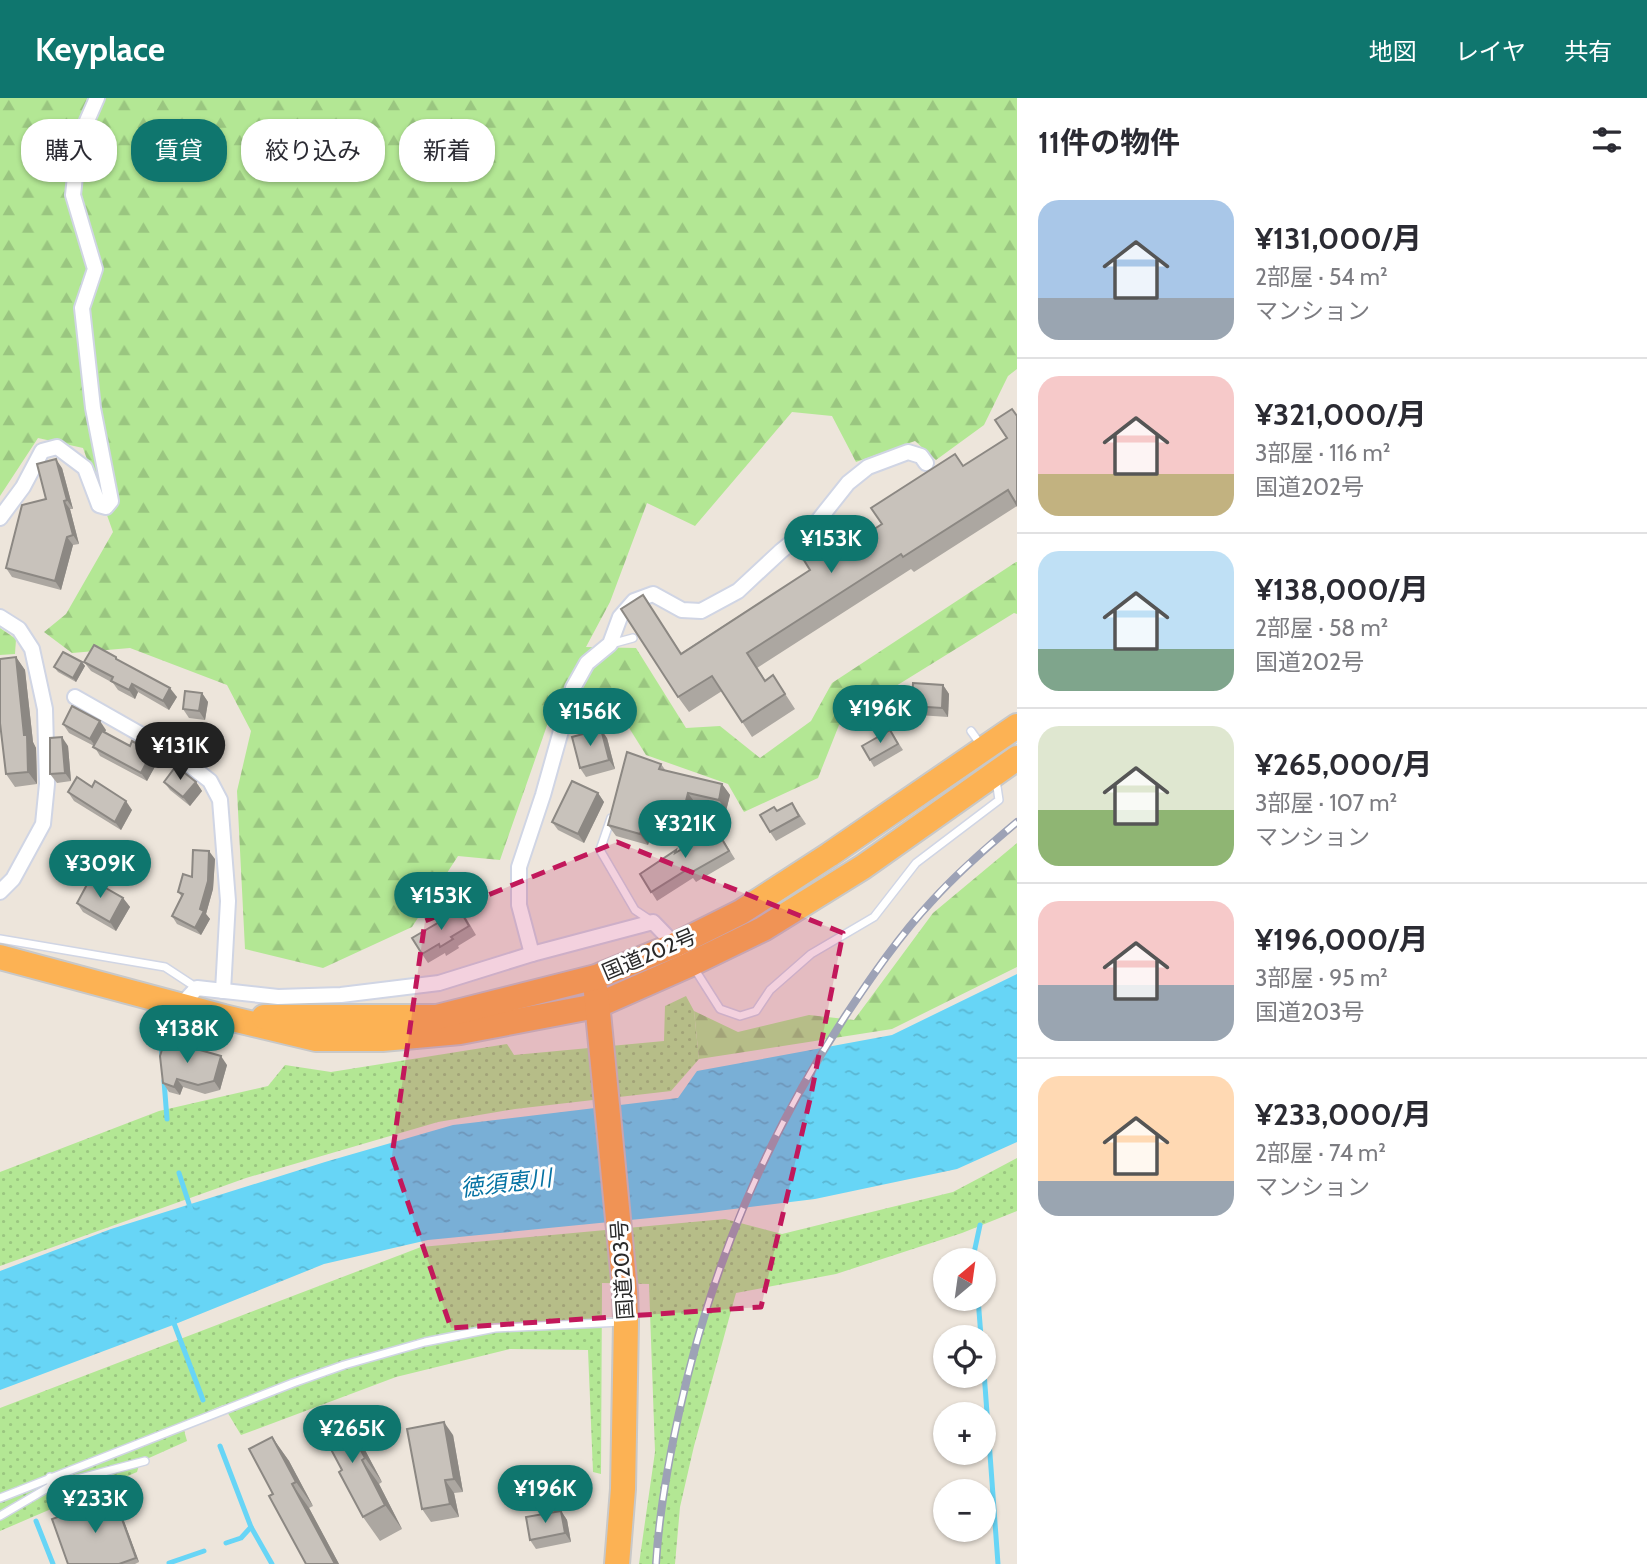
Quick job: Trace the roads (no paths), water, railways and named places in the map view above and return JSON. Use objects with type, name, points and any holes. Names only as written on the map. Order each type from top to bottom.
[{"type":"highway","name":"国道202号","points":[[225,1017],[437,1017],[596,977],[675,945],[741,912],[828,855],[977,740],[1017,726]]},
{"type":"highway","name":"国道202号","points":[[0,957],[189,997],[225,1017],[316,1039],[382,1039],[460,1032],[596,1006],[763,929],[863,867],[1017,758]]},
{"type":"highway","name":"国道203号","points":[[596,977],[596,1006],[625,1291],[623,1489],[617,1564]]},
{"type":"street","points":[[0,518],[23,487],[42,450],[57,447],[85,468],[99,505],[106,507],[111,501],[93,408],[82,308],[95,269],[73,195],[79,139],[97,98]]},
{"type":"street","points":[[532,954],[519,905],[519,867],[543,795],[573,688],[587,663],[610,644],[620,617],[634,601],[653,594],[682,610],[701,611],[738,591],[817,522],[848,482],[868,467],[908,452],[921,456],[926,463]]},
{"type":"street","points":[[0,617],[19,629],[32,649],[45,709],[47,784],[43,824],[13,879],[0,892]]},
{"type":"street","points":[[75,697],[177,755],[211,781],[220,800],[228,901],[223,990]]},
{"type":"street","points":[[189,997],[223,990],[278,996],[353,994],[439,983],[532,954],[653,922],[691,964]]},
{"type":"lane","points":[[610,644],[633,638]]},
{"type":"lane","points":[[691,964],[720,1009],[740,1016],[757,1011],[770,990],[811,954],[874,917],[916,863],[999,800],[995,773]]},
{"type":"lane","points":[[612,814],[600,850],[635,910],[653,922]]},
{"type":"lane","points":[[0,939],[164,967],[189,997]]},
{"type":"lane","points":[[0,1497],[293,1383],[425,1342],[495,1328],[626,1322]]},
{"type":"lane","points":[[0,1517],[51,1486],[145,1461]]},
{"type":"lane","points":[[50,1478],[51,1486]]},
{"type":"water","name":"徳須恵川","points":[[1017,974],[1017,1142],[957,1169],[815,1199],[428,1240],[324,1264],[173,1325],[0,1390],[0,1271],[111,1229],[453,1125],[678,1098],[697,1071],[892,1035]]},
{"type":"waterway","points":[[160,1025],[162,1057]]},
{"type":"waterway","points":[[164,1081],[167,1119]]},
{"type":"waterway","points":[[179,1173],[191,1210]]},
{"type":"waterway","points":[[975,1248],[980,1225]]},
{"type":"waterway","points":[[979,1311],[980,1325]]},
{"type":"waterway","points":[[172,1318],[203,1400]]},
{"type":"waterway","points":[[985,1388],[998,1564]]},
{"type":"waterway","points":[[220,1446],[251,1527],[272,1564]]},
{"type":"waterway","points":[[36,1521],[53,1564]]},
{"type":"waterway","points":[[226,1543],[241,1538],[251,1527]]},
{"type":"waterway","points":[[169,1563],[204,1551]]},
{"type":"railway","points":[[656,1564],[668,1469],[692,1359],[725,1256],[766,1157],[817,1062],[887,956],[942,890],[1017,822]]}]
